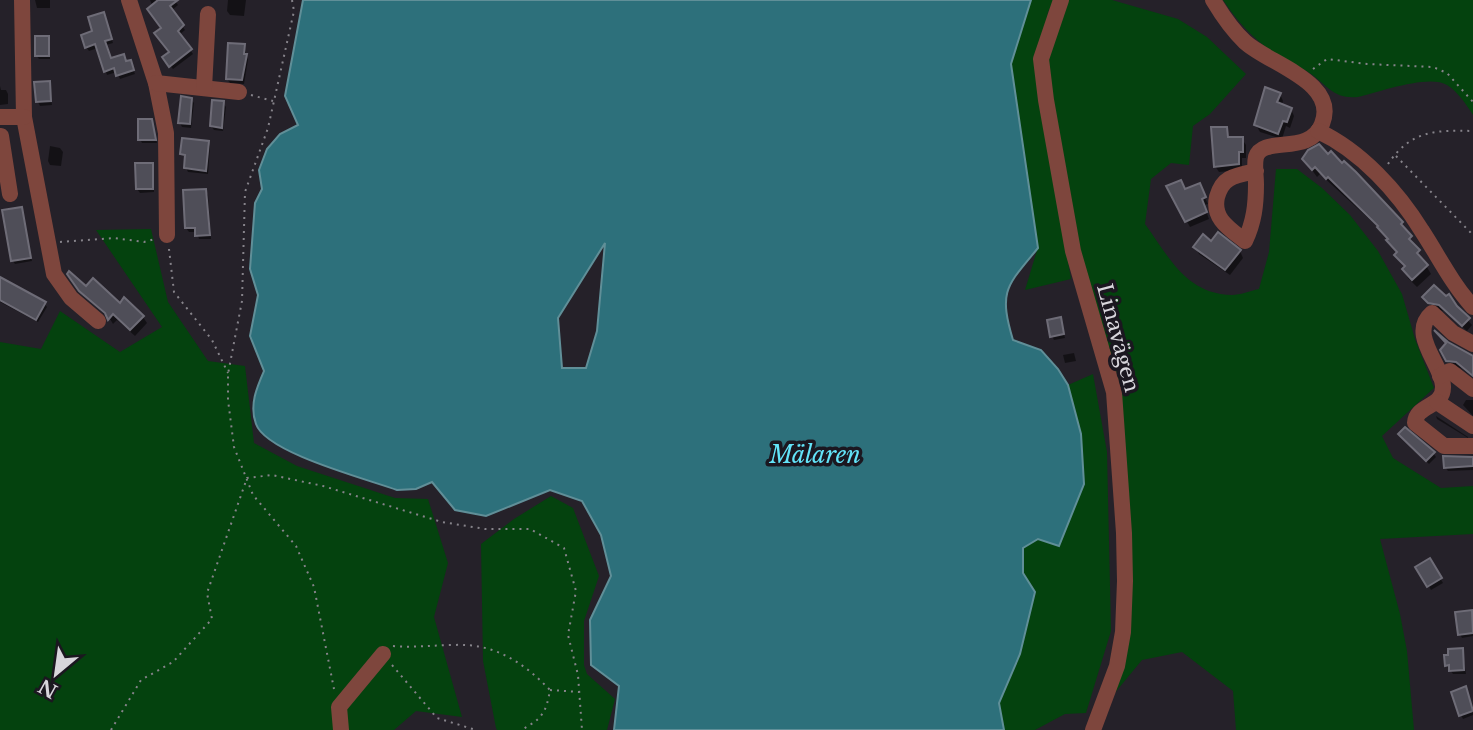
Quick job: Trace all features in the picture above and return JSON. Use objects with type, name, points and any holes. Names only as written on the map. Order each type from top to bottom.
[{"type":"street","points":[[22,0],[24,117],[54,274],[71,298],[98,321]]},
{"type":"street","points":[[129,0],[156,83],[166,133],[167,235]]},
{"type":"street","name":"Linavägen","points":[[1061,0],[1041,59],[1073,251],[1114,392],[1124,533],[1123,632],[1117,666],[1093,730]]},
{"type":"street","points":[[1213,0],[1244,41],[1261,55],[1313,85],[1319,92],[1325,110],[1324,120],[1318,131],[1304,143],[1260,150],[1255,159],[1256,171]]},
{"type":"street","points":[[204,88],[208,14]]},
{"type":"street","points":[[156,83],[239,92]]},
{"type":"street","points":[[0,117],[24,117]]},
{"type":"street","points":[[10,194],[1,137],[24,117]]},
{"type":"street","points":[[1318,131],[1347,150],[1381,179],[1413,217],[1455,288],[1473,307]]},
{"type":"street","points":[[1473,344],[1453,333],[1432,313],[1426,319],[1423,331],[1443,387],[1437,402],[1415,416],[1415,423],[1444,446],[1473,446]]},
{"type":"street","points":[[1440,376],[1450,371],[1473,389]]},
{"type":"street","points":[[1437,402],[1473,426]]},
{"type":"street","points":[[341,730],[339,707],[383,654]]},
{"type":"path","points":[[292,0],[294,11],[268,128],[244,192],[242,301],[229,374],[229,400],[234,447],[253,495],[296,547],[314,587],[339,707]]},
{"type":"path","points":[[1310,73],[1317,64],[1327,59],[1433,67],[1447,73],[1473,102]]},
{"type":"path","points":[[239,92],[274,102]]},
{"type":"path","points":[[1381,179],[1395,155],[1409,141],[1438,131],[1473,131]]},
{"type":"path","points":[[1395,155],[1473,235]]},
{"type":"path","points":[[48,243],[89,239],[144,242],[167,235],[174,292],[212,340],[229,374]]},
{"type":"path","points":[[247,478],[272,475],[323,486],[442,522],[485,529],[530,529],[564,548],[576,591],[568,635],[579,675],[582,730]]},
{"type":"path","points":[[111,730],[141,680],[173,662],[212,619],[207,593],[247,478]]},
{"type":"path","points":[[476,730],[437,718],[383,654],[387,645],[412,648],[457,644],[505,653],[535,674],[550,690],[580,692]]},
{"type":"path","points":[[521,730],[535,723],[547,710],[550,690]]},
{"type":"green space","points":[[1031,0],[1054,0],[1048,12],[1036,72],[1071,279],[1025,290],[1038,247],[1010,63]]},
{"type":"green space","points":[[1061,0],[1112,0],[1178,19],[1207,37],[1246,74],[1210,114],[1193,126],[1189,165],[1171,163],[1151,179],[1145,224],[1180,272],[1202,288],[1216,293],[1232,295],[1259,289],[1269,252],[1276,169],[1297,169],[1350,215],[1378,251],[1402,294],[1415,339],[1434,388],[1382,436],[1393,458],[1441,488],[1473,486],[1473,534],[1380,539],[1407,651],[1414,730],[1236,730],[1233,691],[1182,652],[1142,660],[1104,706],[1117,666],[1120,449],[1046,100],[1048,33]]},
{"type":"green space","points":[[1223,0],[1473,0],[1473,115],[1455,91],[1439,82],[1404,85],[1358,97],[1337,94],[1308,72],[1264,46],[1242,25]]},
{"type":"green space","points":[[151,229],[168,302],[208,361],[245,366],[254,443],[297,466],[395,498],[428,499],[448,563],[434,617],[462,717],[416,711],[394,730],[0,730],[0,342],[41,349],[60,311],[120,352],[162,327],[96,230]]},
{"type":"green space","points":[[1093,374],[1107,452],[1111,631],[1086,713],[1065,714],[1035,730],[1004,730],[999,703],[1020,654],[1023,548],[1038,538],[1081,434],[1068,385]]},
{"type":"green space","points":[[551,496],[573,508],[599,576],[584,621],[584,665],[587,674],[615,699],[607,730],[496,728],[483,661],[481,544]]},
{"type":"water","name":"Mälaren","points":[[303,0],[1031,0],[1011,64],[1038,248],[1008,290],[1006,310],[1013,340],[1041,350],[1068,385],[1081,434],[1084,484],[1059,546],[1038,539],[1023,548],[1023,573],[1035,592],[1020,654],[999,703],[1004,730],[614,730],[619,686],[591,665],[590,620],[611,576],[601,535],[582,501],[550,490],[486,516],[455,510],[432,482],[416,489],[397,490],[297,455],[264,435],[256,424],[253,410],[264,371],[250,336],[258,295],[250,269],[255,203],[262,189],[259,170],[267,149],[280,134],[298,125],[285,96]],"holes":[[[605,243],[597,331],[586,368],[562,368],[558,318]]]},
{"type":"building","points":[[158,0],[178,0],[170,6],[184,25],[178,31],[192,49],[169,67],[162,57],[169,52],[154,33],[161,28],[147,9]]},
{"type":"building","points":[[104,12],[112,39],[105,41],[111,58],[124,54],[126,61],[131,60],[134,70],[116,76],[114,68],[104,72],[95,44],[85,48],[81,35],[92,31],[88,17]]},
{"type":"building","points":[[35,36],[49,36],[49,56],[35,56]]},
{"type":"building","points":[[228,43],[245,44],[244,54],[247,54],[242,80],[226,79]]},
{"type":"building","points":[[50,81],[51,101],[36,102],[34,82]]},
{"type":"building","points":[[1265,87],[1281,93],[1277,102],[1292,108],[1287,122],[1283,121],[1278,134],[1254,125]]},
{"type":"building","points":[[181,96],[192,98],[190,124],[178,123]]},
{"type":"building","points":[[212,100],[224,101],[222,128],[210,126]]},
{"type":"building","points":[[138,119],[152,119],[156,140],[138,140]]},
{"type":"building","points":[[1211,127],[1227,127],[1228,137],[1243,137],[1243,152],[1239,152],[1239,164],[1214,167]]},
{"type":"building","points":[[182,138],[209,141],[206,171],[184,168],[185,155],[180,154]]},
{"type":"building","points":[[1319,144],[1328,154],[1331,151],[1342,163],[1344,161],[1356,172],[1403,222],[1401,224],[1412,236],[1409,239],[1420,250],[1417,253],[1428,265],[1412,280],[1402,269],[1405,266],[1394,255],[1397,252],[1378,226],[1328,177],[1326,179],[1315,167],[1312,170],[1302,159],[1308,150]]},
{"type":"building","points":[[135,163],[153,163],[153,189],[136,189]]},
{"type":"building","points":[[1181,180],[1185,189],[1200,183],[1206,197],[1202,199],[1207,212],[1185,222],[1166,186]]},
{"type":"building","points":[[206,189],[210,235],[195,236],[195,228],[185,228],[183,190]]},
{"type":"building","points":[[22,207],[31,258],[11,261],[2,210]]},
{"type":"building","points":[[1218,232],[1241,250],[1225,270],[1193,247],[1203,234],[1211,241]]},
{"type":"building","points":[[69,271],[86,286],[93,278],[120,303],[124,297],[144,316],[130,330],[113,314],[108,320],[105,313],[79,291],[67,274]]},
{"type":"building","points":[[0,277],[46,302],[36,320],[0,300]]},
{"type":"building","points":[[1434,285],[1446,296],[1449,294],[1470,318],[1462,326],[1439,305],[1428,303],[1422,297]]},
{"type":"building","points":[[1061,317],[1064,334],[1050,337],[1047,320]]},
{"type":"building","points":[[1434,330],[1448,342],[1473,356],[1473,376],[1456,362],[1446,361],[1440,350],[1446,343]]},
{"type":"building","points":[[1405,427],[1435,452],[1426,461],[1398,434]]},
{"type":"building","points":[[1443,456],[1473,457],[1473,466],[1444,468]]},
{"type":"building","points":[[1430,558],[1442,578],[1427,587],[1415,567]]},
{"type":"building","points":[[1472,610],[1473,633],[1458,635],[1455,612]]},
{"type":"building","points":[[1463,648],[1464,670],[1449,671],[1449,665],[1445,666],[1444,655],[1448,655],[1448,649]]},
{"type":"building","points":[[1466,686],[1473,711],[1459,716],[1451,692]]}]
